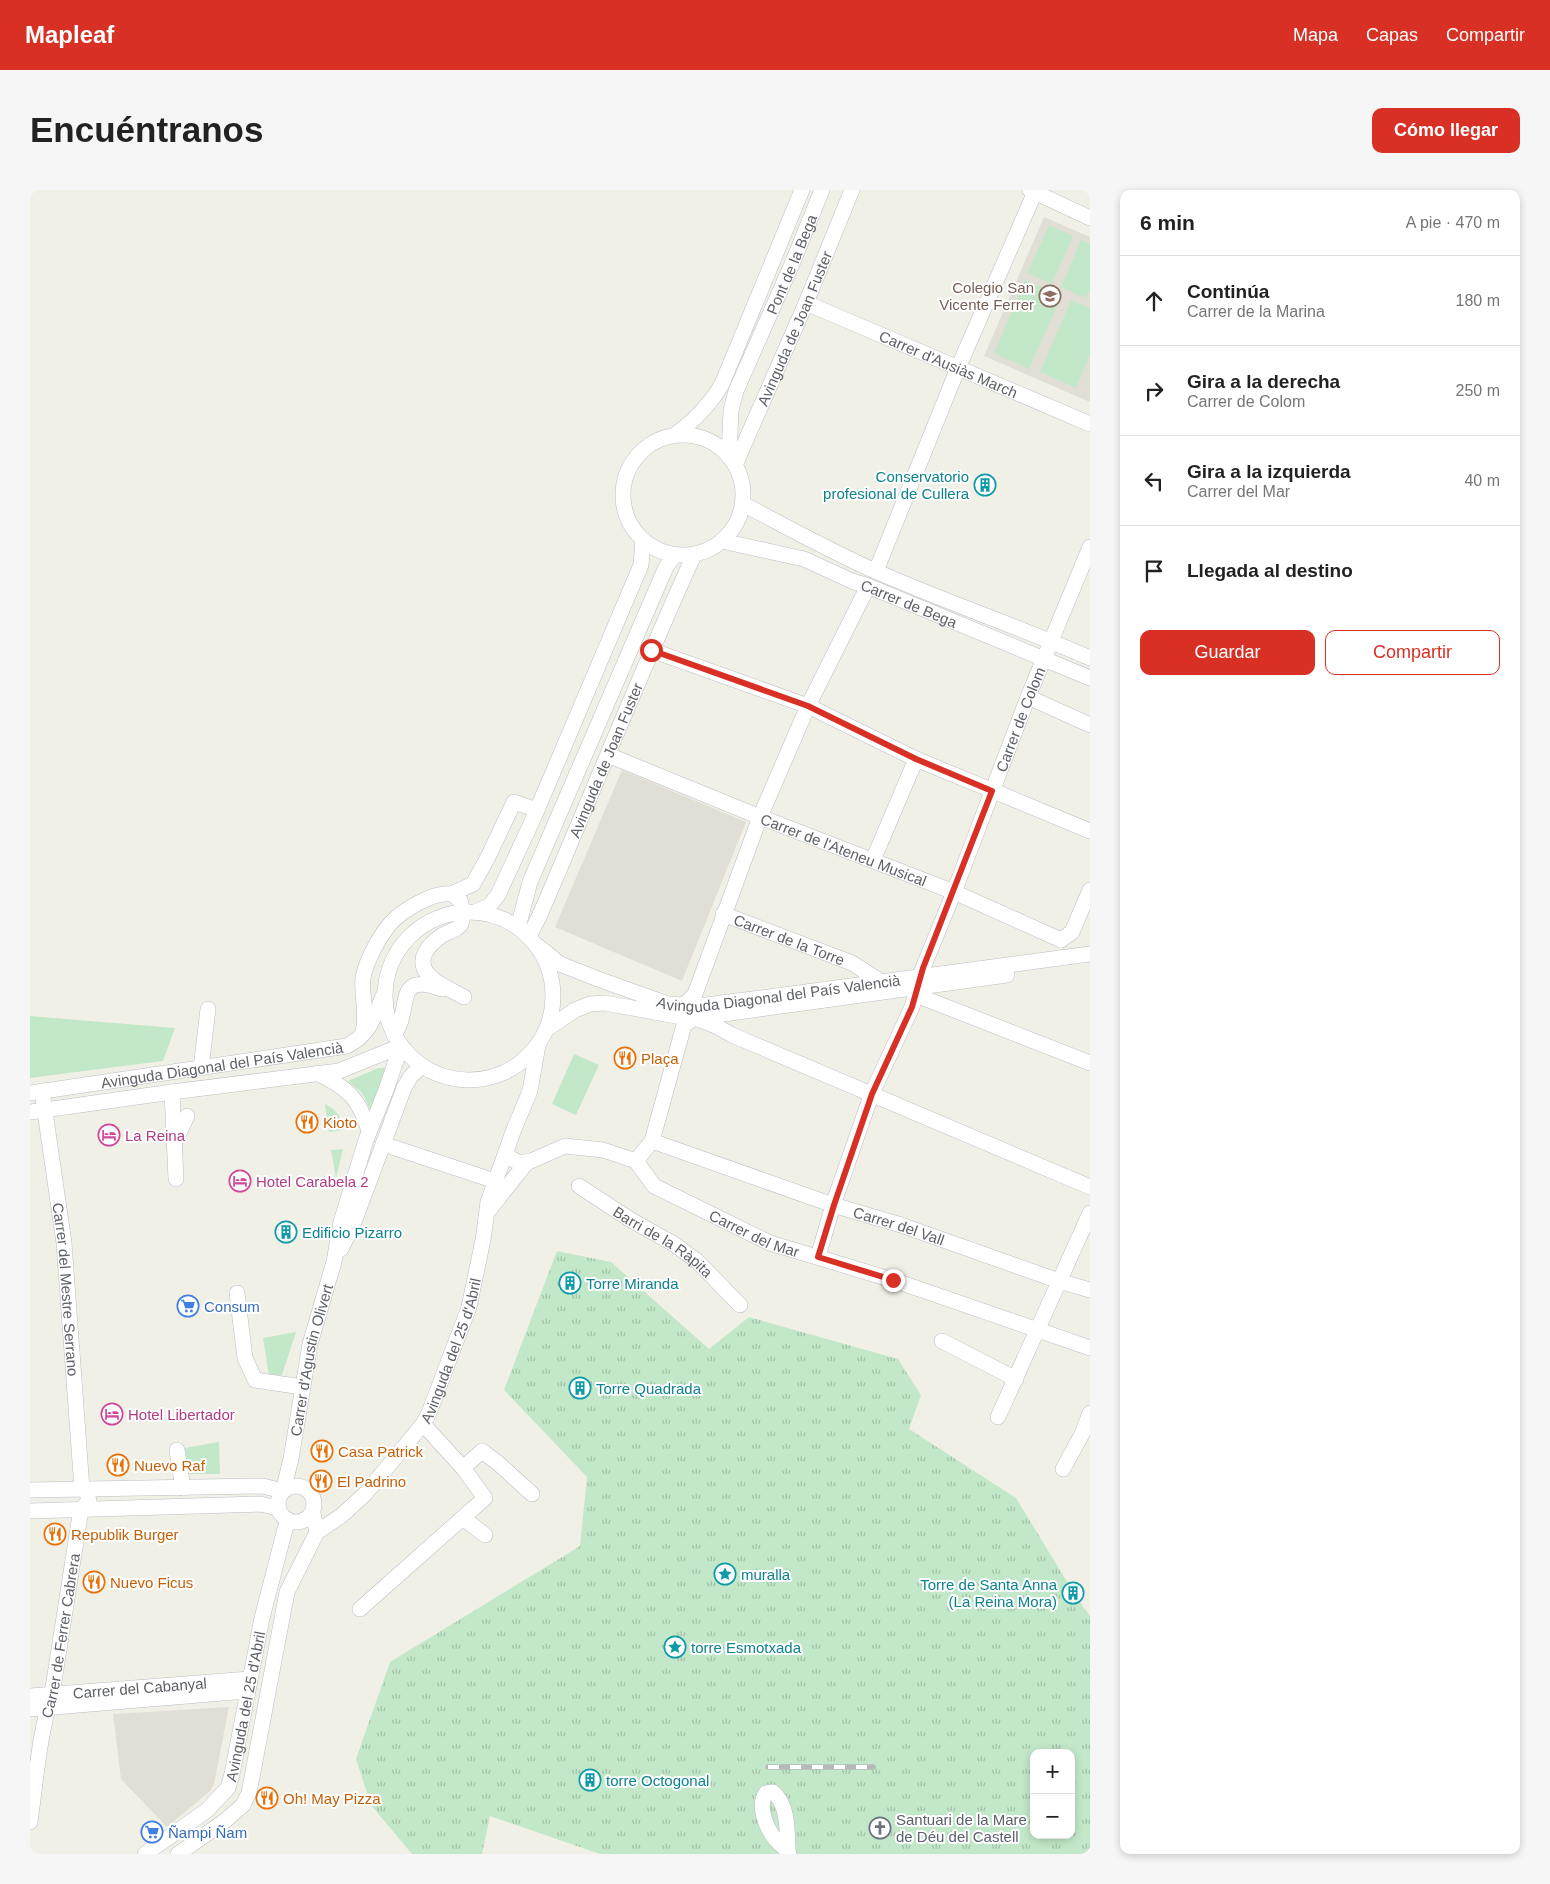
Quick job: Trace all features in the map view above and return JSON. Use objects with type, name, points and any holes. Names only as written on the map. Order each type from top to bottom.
[{"type":"street","name":"Pont de la Bega","points":[[675,435],[698,416],[712,401],[722,384],[802,190]]},
{"type":"street","name":"Pont de la Bega","points":[[759,337],[792,264],[822,190]]},
{"type":"street","name":"Avinguda de Joan Fuster","points":[[732,461],[806,303],[852,190]]},
{"type":"street","points":[[876,571],[958,368],[1033,191],[1090,218]]},
{"type":"street","name":"Carrer d'Ausiàs March","points":[[806,303],[1090,424]]},
{"type":"street","name":"Avinguda de Joan Fuster","points":[[732,461],[731,410],[741,376],[759,337]]},
{"type":"street","points":[[675,435],[696,437],[714,444],[732,461],[742,484],[743,504],[739,518],[732,530],[722,541],[709,550],[694,555],[675,555],[652,548],[642,540],[630,525],[623,506],[623,487],[629,468],[641,452],[657,441],[675,435]]},
{"type":"street","name":"Carrer de Bega","points":[[743,504],[810,540],[876,571],[1090,658]]},
{"type":"street","points":[[528,936],[546,961],[552,978],[554,995],[547,1029],[538,1045],[520,1064],[497,1076],[471,1081],[446,1078],[422,1066],[397,1040],[385,1007],[389,969],[401,947],[418,930],[439,918],[489,906],[498,895],[537,810],[641,566],[642,540]]},
{"type":"street","name":"Carrer de Bega","points":[[722,541],[804,558],[852,581],[1090,678]]},
{"type":"street","name":"Carrer de Colom","points":[[818,1257],[872,1094],[918,986],[1043,658],[1090,547]]},
{"type":"street","name":"Avinguda de Joan Fuster","points":[[528,936],[530,882],[666,567],[675,555]]},
{"type":"street","name":"Avinguda de Joan Fuster","points":[[528,936],[539,917],[651,650],[694,555]]},
{"type":"street","points":[[683,1006],[695,994],[760,817],[808,706],[868,586]]},
{"type":"street","points":[[651,650],[808,706],[916,759],[1090,830]]},
{"type":"street","points":[[1028,697],[1090,725]]},
{"type":"street","name":"Carrer de l'Ateneu Musical","points":[[608,755],[760,817],[954,892],[1061,940]]},
{"type":"street","points":[[873,860],[916,759]]},
{"type":"street","points":[[361,1037],[365,1022],[363,977],[376,944],[391,922],[418,903],[437,895],[451,894],[473,884],[514,802],[537,810]]},
{"type":"street","points":[[1063,957],[1061,940],[1072,932],[1090,890]]},
{"type":"street","points":[[451,894],[460,900],[469,912]]},
{"type":"street","points":[[334,1262],[340,1222],[369,1131],[386,1090],[404,1014],[404,998],[410,988],[418,984],[427,983],[464,997],[431,978],[424,969],[422,960],[428,947],[440,937],[457,928],[469,912]]},
{"type":"street","name":"Avinguda Diagonal del País Valencià","points":[[469,912],[498,917],[528,936],[560,964],[598,980],[668,1004],[683,1006],[707,1005],[880,981],[918,986],[1063,957],[1090,954]]},
{"type":"street","name":"Carrer de la Torre","points":[[723,914],[852,963],[880,981]]},
{"type":"street","name":"Avinguda Diagonal del País Valencià","points":[[547,1029],[575,1010],[590,1004],[605,1004],[696,1018],[918,986],[1090,964]]},
{"type":"street","points":[[918,986],[1090,1063]]},
{"type":"street","name":"Avinguda Diagonal del País Valencià","points":[[36,1092],[347,1046],[361,1037],[373,1021],[385,993]]},
{"type":"street","points":[[201,1068],[208,1009]]},
{"type":"street","points":[[506,1152],[510,1158],[520,1163],[565,1146],[603,1150],[636,1160],[652,1141],[684,1025],[696,1018],[1090,1187]]},
{"type":"street","name":"Avinguda Diagonal del País Valencià","points":[[30,1112],[339,1071],[397,1040]]},
{"type":"street","name":"Avinguda del 25 d'Abril","points":[[178,1854],[196,1849],[244,1805],[249,1793],[287,1592],[317,1532],[341,1516],[365,1494],[423,1424],[469,1307],[488,1202],[530,1092],[538,1045]]},
{"type":"street","points":[[334,1262],[353,1225],[404,1088],[411,1076],[422,1066]]},
{"type":"street","name":"Avinguda Diagonal del País Valencià","points":[[317,1073],[332,1080],[350,1093],[363,1112],[369,1131]]},
{"type":"street","name":"Carrer del Mestre Serrano","points":[[36,1092],[45,1110],[64,1243],[81,1489],[89,1501],[78,1509]]},
{"type":"street","points":[[172,1092],[176,1142],[176,1180]]},
{"type":"street","points":[[176,1142],[187,1116]]},
{"type":"street","name":"Carrer del Vall","points":[[652,1141],[834,1205],[900,1225],[1059,1281],[1090,1290]]},
{"type":"street","points":[[383,1144],[495,1181]]},
{"type":"street","name":"Carrer del Mar","points":[[636,1160],[654,1186],[770,1244],[902,1283],[1090,1348]]},
{"type":"street","name":"Avinguda del 25 d'Abril","points":[[487,1214],[526,1162]]},
{"type":"street","name":"Barri de la Ràpita","points":[[579,1186],[631,1220],[674,1244],[697,1261],[740,1304]]},
{"type":"street","points":[[998,1418],[1090,1213]]},
{"type":"street","name":"Carrer d'Agustin Olivert","points":[[283,1491],[291,1459],[310,1344],[334,1262]]},
{"type":"street","points":[[238,1293],[245,1358],[255,1380],[302,1387]]},
{"type":"street","points":[[942,1341],[1016,1380]]},
{"type":"street","points":[[1063,1469],[1082,1434],[1090,1414]]},
{"type":"street","points":[[360,1609],[485,1498],[463,1468],[423,1424]]},
{"type":"street","points":[[177,1450],[183,1488]]},
{"type":"street","points":[[463,1468],[482,1451],[532,1494]]},
{"type":"street","points":[[283,1491],[278,1502],[281,1514],[289,1521],[302,1521],[310,1517],[315,1506],[312,1494],[303,1487],[291,1459]]},
{"type":"street","points":[[30,1490],[263,1486],[283,1491],[294,1486],[303,1487]]},
{"type":"street","points":[[30,1511],[260,1504],[278,1508]]},
{"type":"street","name":"Carrer de Ferrer Cabrera","points":[[30,1822],[78,1509]]},
{"type":"street","points":[[313,1513],[317,1532]]},
{"type":"street","points":[[463,1518],[485,1535]]},
{"type":"street","name":"Avinguda del 25 d'Abril","points":[[145,1854],[206,1811],[228,1788],[262,1618],[285,1529],[289,1521]]},
{"type":"street","name":"Carrer del Cabanyal","points":[[30,1709],[50,1701],[248,1685]]},
{"type":"street","name":"Carrer del Cabanyal","points":[[30,1696],[50,1701]]},
{"type":"shaded area","name":"Colegio San Vicente Ferrer","points":[[1044,217],[1090,237],[1090,402],[984,356]]},
{"type":"shaded area","points":[[622,770],[746,822],[682,981],[555,927]]},
{"type":"shaded area","points":[[229,1707],[214,1784],[210,1791],[167,1827],[121,1779],[113,1714]]},
{"type":"green space","points":[[1049,225],[1073,236],[1052,284],[1027,273]]},
{"type":"green space","points":[[1081,240],[1090,244],[1090,289],[1086,298],[1061,287]]},
{"type":"green space","points":[[1025,280],[1062,295],[1029,369],[994,353]]},
{"type":"green space","points":[[1071,300],[1090,308],[1090,355],[1076,388],[1040,372]]},
{"type":"green space","points":[[30,1016],[175,1028],[163,1061],[30,1078]]},
{"type":"green space","points":[[574,1054],[599,1065],[576,1115],[552,1104]]},
{"type":"green space","points":[[378,1068],[387,1070],[371,1111],[362,1093],[348,1081]]},
{"type":"green space","points":[[325,1104],[338,1114],[344,1130],[329,1132]]},
{"type":"green space","points":[[343,1149],[336,1178],[331,1150]]},
{"type":"green space","points":[[557,1251],[611,1262],[709,1349],[749,1317],[898,1359],[921,1395],[909,1429],[1016,1498],[1090,1616],[1090,1854],[600,1854],[490,1816],[482,1854],[412,1854],[371,1805],[356,1759],[390,1662],[580,1546],[587,1477],[504,1390]]},
{"type":"green space","points":[[296,1332],[282,1375],[269,1376],[263,1338]]},
{"type":"green space","points":[[219,1442],[220,1474],[188,1474],[185,1448]]},
{"type":"railway","points":[[768,1767],[873,1767]]},
{"type":"place","name":"Colegio San Vicente Ferrer","points":[[1050,296]]},
{"type":"place","name":"Conservatorio profesional de Cullera","points":[[985,485]]},
{"type":"place","name":"Plaça","points":[[625,1058]]},
{"type":"place","name":"Kioto","points":[[307,1122]]},
{"type":"place","name":"La Reina","points":[[109,1135]]},
{"type":"place","name":"Hotel Carabela 2","points":[[240,1181]]},
{"type":"place","name":"Edificio Pizarro","points":[[286,1232]]},
{"type":"place","name":"Torre Miranda","points":[[570,1283]]},
{"type":"place","name":"Consum","points":[[188,1306]]},
{"type":"place","name":"Torre Quadrada","points":[[580,1388]]},
{"type":"place","name":"Hotel Libertador","points":[[112,1414]]},
{"type":"place","name":"Casa Patrick","points":[[322,1451]]},
{"type":"place","name":"Nuevo Raf","points":[[118,1465]]},
{"type":"place","name":"El Padrino","points":[[321,1481]]},
{"type":"place","name":"Republik Burger","points":[[55,1534]]},
{"type":"place","name":"muralla","points":[[725,1574]]},
{"type":"place","name":"Nuevo Ficus","points":[[94,1582]]},
{"type":"place","name":"Torre de Santa Anna (La Reina Mora)","points":[[1073,1593]]},
{"type":"place","name":"torre Esmotxada","points":[[675,1647]]},
{"type":"place","name":"torre Octogonal","points":[[590,1780]]},
{"type":"place","name":"Oh! May Pizza","points":[[267,1798]]},
{"type":"place","name":"Santuari de la Mare de Déu del Castell","points":[[880,1828]]},
{"type":"place","name":"Ñampi Ñam","points":[[152,1832]]},
{"type":"route","points":[[651,650],[808,706],[916,759],[992,791],[920,976],[912,1007],[872,1094],[818,1257],[893,1280]]}]
